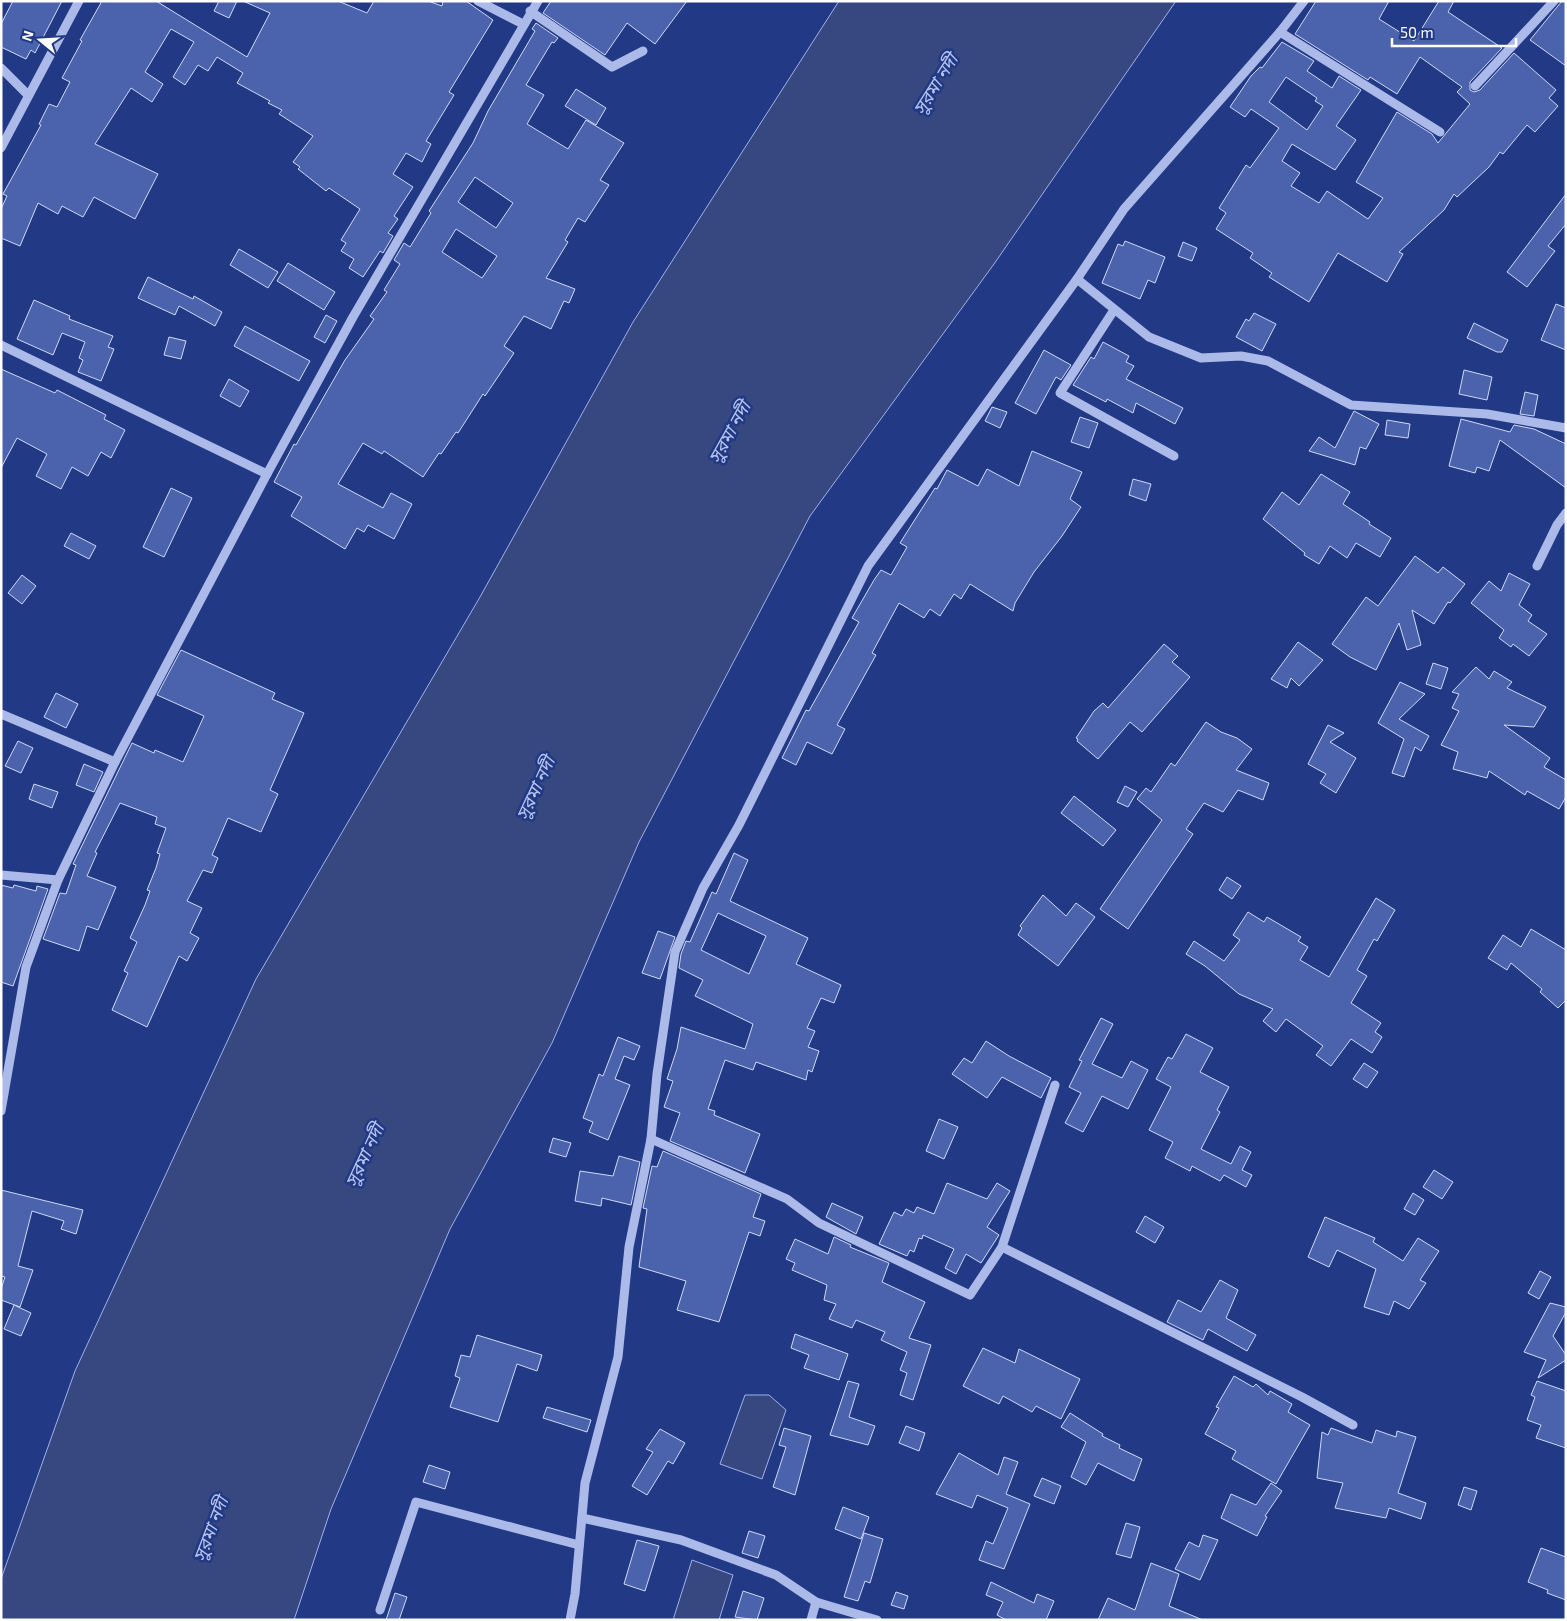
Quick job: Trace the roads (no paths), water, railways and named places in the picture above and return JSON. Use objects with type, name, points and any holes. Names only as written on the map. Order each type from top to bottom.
[{"type":"street","points":[[1,148],[79,1]]},
{"type":"street","points":[[478,1],[523,24]]},
{"type":"street","points":[[1,1111],[26,968],[58,880],[115,762],[354,317],[530,11],[538,1]]},
{"type":"street","points":[[570,1620],[575,1594],[585,1483],[618,1357],[629,1247],[651,1139],[657,1074],[675,952],[703,888],[739,825],[868,566],[1077,280],[1124,209],[1280,32],[1304,1]]},
{"type":"street","points":[[1475,86],[1554,1]]},
{"type":"street","points":[[530,11],[612,67],[643,51]]},
{"type":"street","points":[[1280,32],[1440,132]]},
{"type":"street","points":[[1,68],[28,95]]},
{"type":"street","points":[[1077,280],[1149,337],[1201,358],[1241,356],[1268,361],[1351,404],[1487,414],[1566,428]]},
{"type":"street","points":[[1114,310],[1060,393],[1174,456]]},
{"type":"street","points":[[1,344],[268,474]]},
{"type":"street","points":[[1537,566],[1557,525],[1566,513]]},
{"type":"street","points":[[1,714],[115,762]]},
{"type":"street","points":[[1,875],[58,880]]},
{"type":"street","points":[[651,1139],[787,1199],[819,1223],[970,1295],[1002,1247],[1055,1085]]},
{"type":"street","points":[[1002,1247],[1302,1397],[1353,1425]]},
{"type":"street","points":[[380,1610],[416,1502],[579,1546]]},
{"type":"street","points":[[582,1518],[681,1540],[776,1575],[816,1602],[877,1620]]},
{"type":"street","points":[[811,1620],[816,1602]]},
{"type":"water","name":"সুরমা নদী","points":[[839,1],[1176,1],[994,264],[810,516],[639,842],[552,1043],[450,1229],[331,1509],[294,1620],[1,1620],[1,1579],[75,1371],[256,979],[480,597],[633,322]]},
{"type":"water","points":[[745,1395],[769,1395],[786,1410],[762,1479],[720,1464]]},
{"type":"water","points":[[692,1560],[733,1575],[719,1620],[673,1620]]}]
